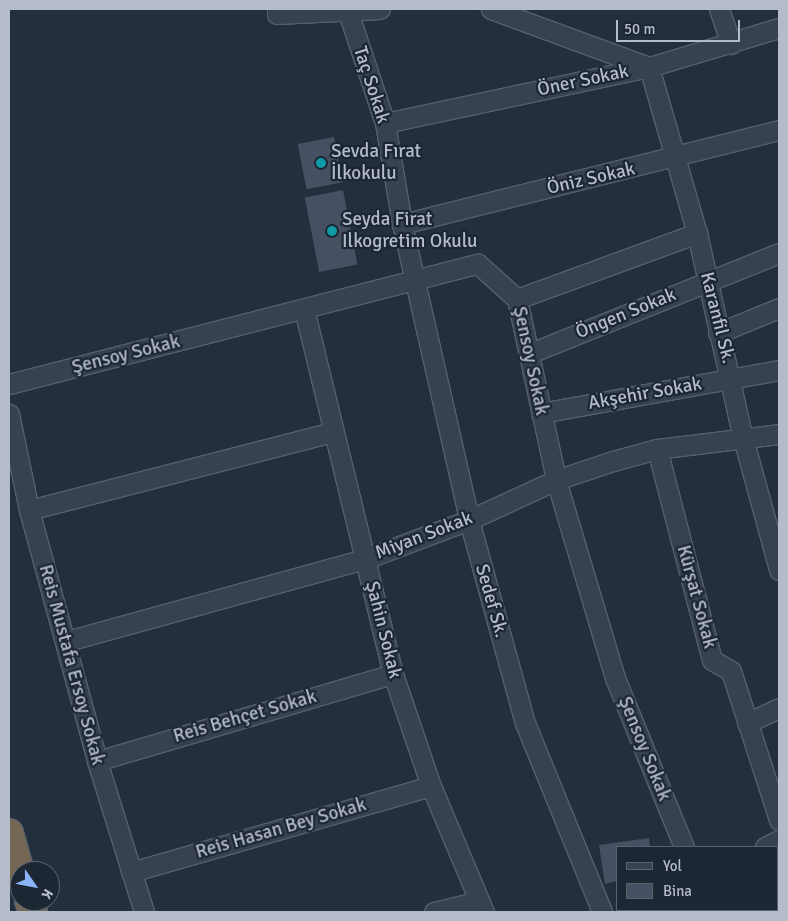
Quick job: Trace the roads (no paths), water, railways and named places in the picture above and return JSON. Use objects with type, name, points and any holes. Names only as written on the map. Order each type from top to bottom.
[{"type":"highway","points":[[9,833],[17,861]]},
{"type":"street","points":[[277,11],[380,9]]},
{"type":"street","points":[[491,9],[649,67]]},
{"type":"street","points":[[719,9],[731,44]]},
{"type":"street","name":"Taç Sokak","points":[[347,11],[385,124],[402,224],[416,279]]},
{"type":"street","name":"Öner Sokak","points":[[385,124],[649,67],[731,44],[779,28]]},
{"type":"street","name":"Karanfil Sk.","points":[[649,67],[674,159],[697,233],[718,333],[732,378],[743,438],[779,570]]},
{"type":"street","name":"Öniz Sokak","points":[[402,224],[674,159],[779,130]]},
{"type":"street","points":[[517,299],[697,233]]},
{"type":"street","name":"Öngen Sokak","points":[[528,354],[779,253]]},
{"type":"street","name":"Şensoy Sokak","points":[[9,384],[478,264],[517,299],[556,480],[615,678],[684,846]]},
{"type":"street","name":"Sedef Sk.","points":[[416,279],[469,520],[525,723],[602,912]]},
{"type":"street","points":[[718,333],[779,308]]},
{"type":"street","name":"Şahin Sokak","points":[[304,309],[332,432],[393,674],[431,786],[481,907]]},
{"type":"street","name":"Akşehir Sokak","points":[[541,413],[779,370]]},
{"type":"street","name":"Reis Mustafa Ersoy Sokak","points":[[9,414],[29,510],[67,641],[97,761],[144,912]]},
{"type":"street","points":[[29,510],[332,432]]},
{"type":"street","name":"Miyan Sokak","points":[[67,641],[365,559],[469,520],[556,480],[657,450],[779,434]]},
{"type":"street","name":"Kürşat Sokak","points":[[657,450],[712,660],[731,671],[779,820]]},
{"type":"street","name":"Reis Behçet Sokak","points":[[97,761],[393,674]]},
{"type":"street","points":[[747,723],[779,708]]},
{"type":"street","name":"Reis Hasan Bey Sokak","points":[[131,872],[431,786]]},
{"type":"street","points":[[767,846],[779,840]]},
{"type":"street","points":[[434,912],[481,907]]},
{"type":"place","name":"Sevda Fırat İlkokulu","points":[[321,163]]},
{"type":"place","name":"Seyda Firat Ilkogretim Okulu","points":[[332,231]]}]
